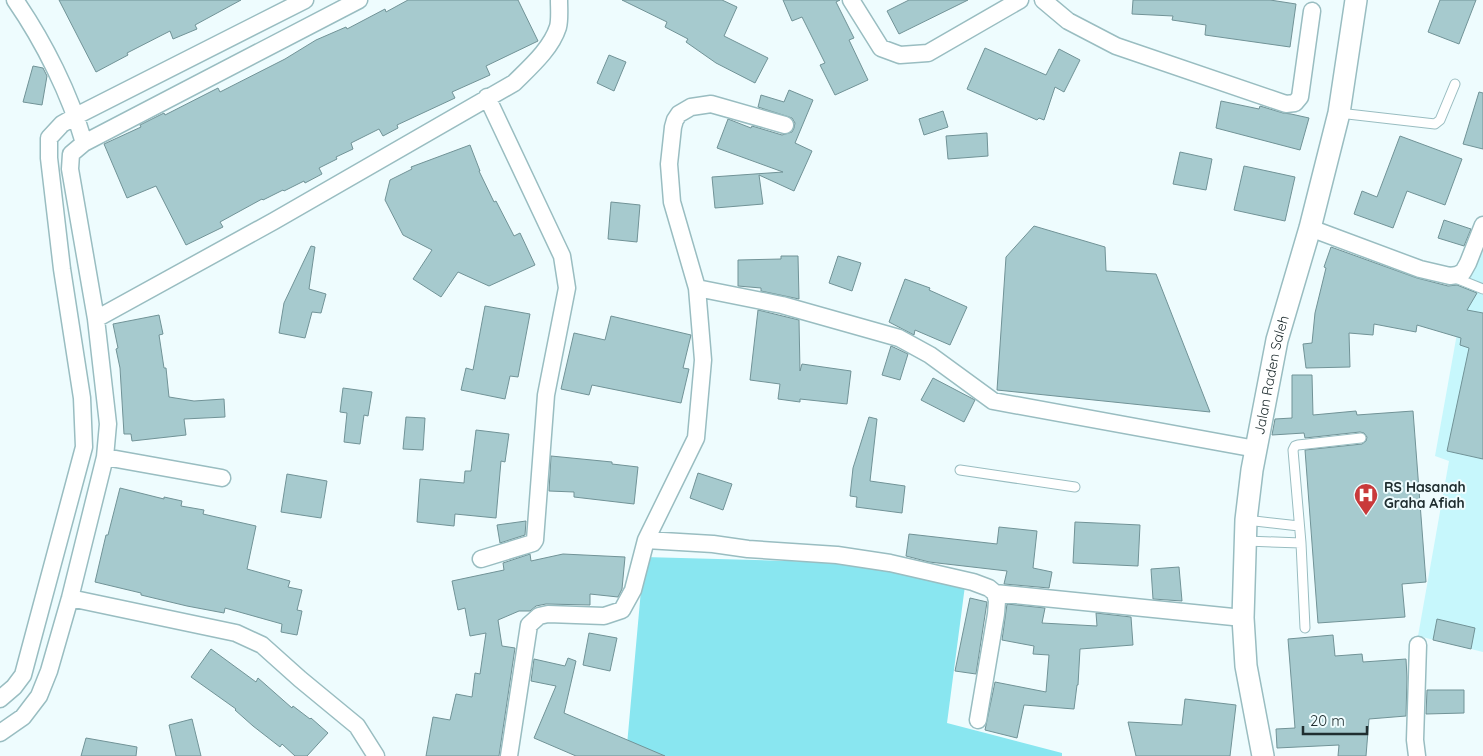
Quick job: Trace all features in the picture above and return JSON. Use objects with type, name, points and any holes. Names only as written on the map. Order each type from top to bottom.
[{"type":"street","points":[[15,0],[33,27],[76,116],[84,143]]},
{"type":"street","points":[[0,699],[14,688],[23,675],[84,447],[82,398],[62,269],[49,158],[49,138],[62,124],[76,116],[305,0]]},
{"type":"street","points":[[0,734],[22,717],[33,704],[39,696],[49,671],[70,598],[105,457],[108,424],[96,319],[70,169],[71,154],[84,143],[359,0]]},
{"type":"street","points":[[96,319],[274,221],[514,83],[534,63],[549,44],[558,27],[559,0]]},
{"type":"street","points":[[851,0],[880,48],[900,55],[928,53],[1020,0]]},
{"type":"street","points":[[1043,0],[1060,6],[1068,20],[1116,46],[1286,104],[1295,103],[1300,97],[1312,11]]},
{"type":"street","name":"Jalan Raden Saleh","points":[[1263,756],[1246,666],[1243,618],[1246,530],[1256,449],[1277,340],[1310,228],[1339,113],[1356,0]]},
{"type":"street","points":[[481,559],[533,543],[535,540],[546,395],[567,288],[562,256],[487,97]]},
{"type":"street","points":[[508,756],[529,625],[539,616],[548,614],[604,616],[622,610],[634,590],[646,540],[696,438],[703,360],[698,288],[672,202],[669,164],[675,120],[684,110],[711,104],[785,125]]},
{"type":"street","points":[[49,158],[70,169]]},
{"type":"street","points":[[1310,228],[1420,269],[1450,276],[1463,272],[1483,225]]},
{"type":"street","points":[[698,288],[782,306],[899,338],[930,355],[994,401],[1256,449]]},
{"type":"street","points":[[105,457],[222,478]]},
{"type":"street","points":[[646,540],[837,555],[890,562],[973,582],[989,588],[995,593],[1243,618]]},
{"type":"street","points":[[978,720],[996,614],[997,601],[995,593]]},
{"type":"street","points":[[70,598],[236,633],[262,645],[357,726],[376,756]]},
{"type":"street","points":[[1417,756],[1415,740],[1418,645]]},
{"type":"street","points":[[14,688],[33,704]]},
{"type":"lane","points":[[1339,113],[1435,124],[1440,120],[1455,84]]},
{"type":"lane","points":[[1450,276],[1483,289]]},
{"type":"lane","points":[[1305,628],[1301,543],[1292,452],[1294,447],[1298,445],[1361,438]]},
{"type":"lane","points":[[960,470],[1075,487]]},
{"type":"lane","points":[[1246,530],[1299,526]]},
{"type":"lane","points":[[1246,530],[1301,543]]},
{"type":"shaded area","points":[[1483,237],[1483,652],[1418,636],[1449,461],[1435,456],[1467,278]]},
{"type":"shaded area","points":[[644,557],[860,563],[966,578],[947,723],[1062,753],[1062,756],[626,756]]},
{"type":"building","points":[[59,0],[241,0],[195,25],[197,29],[173,39],[170,31],[127,53],[128,55],[96,72]]},
{"type":"building","points":[[408,0],[518,0],[538,41],[486,66],[490,75],[452,92],[455,98],[397,125],[398,128],[383,136],[379,129],[351,143],[353,149],[319,168],[322,174],[305,183],[304,181],[262,199],[220,222],[223,227],[186,245],[156,186],[127,198],[104,144],[218,88],[220,92],[285,59],[316,40],[346,27],[347,29],[385,9],[386,12]]},
{"type":"building","points":[[622,0],[722,0],[737,7],[724,36],[768,58],[755,83],[716,63],[686,42],[688,39],[665,27],[667,22]]},
{"type":"building","points":[[783,0],[840,0],[836,2],[854,38],[849,40],[868,80],[835,95],[820,65],[825,63],[802,17],[792,21]]},
{"type":"building","points":[[909,0],[968,0],[899,34],[887,11]]},
{"type":"building","points":[[1133,0],[1270,0],[1296,4],[1290,47],[1205,35],[1206,25],[1172,20],[1173,16],[1132,14]]},
{"type":"building","points":[[1440,0],[1476,0],[1459,44],[1428,32]]},
{"type":"building","points":[[985,48],[1046,75],[1059,49],[1080,60],[1064,92],[1055,87],[1044,120],[1039,118],[1037,120],[967,89]]},
{"type":"building","points":[[609,55],[626,62],[614,91],[597,83]]},
{"type":"building","points":[[33,66],[43,68],[47,76],[42,105],[23,102]]},
{"type":"building","points":[[789,90],[813,100],[795,143],[812,151],[794,191],[759,175],[763,204],[715,208],[712,177],[783,172],[717,148],[728,119],[751,128],[752,126],[782,135],[792,132],[795,123],[792,118],[758,107],[761,95],[784,102]]},
{"type":"building","points":[[1479,92],[1483,93],[1483,149],[1463,144]]},
{"type":"building","points":[[1221,101],[1259,109],[1260,106],[1309,118],[1300,150],[1216,128]]},
{"type":"building","points":[[943,111],[948,127],[924,135],[919,119]]},
{"type":"building","points":[[987,133],[988,156],[948,159],[946,136]]},
{"type":"building","points":[[1400,136],[1462,159],[1445,205],[1407,191],[1393,228],[1354,214],[1362,191],[1377,197]]},
{"type":"building","points":[[470,145],[479,171],[494,202],[496,201],[514,236],[520,233],[535,265],[489,286],[458,272],[441,297],[413,279],[432,250],[403,235],[385,200],[390,180],[412,169],[411,167]]},
{"type":"building","points":[[1180,152],[1212,159],[1206,190],[1173,184]]},
{"type":"building","points":[[1244,166],[1295,177],[1285,221],[1234,210]]},
{"type":"building","points":[[611,202],[640,205],[637,242],[608,239]]},
{"type":"building","points":[[1444,220],[1471,229],[1464,246],[1438,238]]},
{"type":"building","points":[[1034,226],[1105,247],[1106,271],[1156,274],[1210,412],[997,390],[1006,257]]},
{"type":"building","points":[[311,246],[315,247],[309,289],[326,294],[321,313],[312,312],[305,338],[279,333],[284,303]]},
{"type":"building","points":[[1331,247],[1417,278],[1448,286],[1457,285],[1477,293],[1467,310],[1483,313],[1483,459],[1447,451],[1469,348],[1460,345],[1461,338],[1417,325],[1416,332],[1374,324],[1373,335],[1349,333],[1350,367],[1306,368],[1303,344],[1312,343],[1315,313],[1326,268],[1324,267]]},
{"type":"building","points":[[781,256],[798,256],[799,299],[761,291],[761,288],[738,286],[738,260],[781,259]]},
{"type":"building","points":[[838,256],[861,263],[852,291],[829,283]]},
{"type":"building","points":[[905,279],[930,288],[929,290],[967,307],[950,345],[915,330],[914,335],[889,322]]},
{"type":"building","points":[[485,306],[530,314],[518,377],[510,376],[505,399],[461,390],[466,368],[473,370]]},
{"type":"building","points":[[758,310],[799,320],[800,371],[802,364],[851,371],[847,404],[800,399],[800,402],[778,399],[780,384],[750,380]]},
{"type":"building","points":[[159,315],[163,334],[159,335],[164,368],[166,368],[169,397],[194,401],[224,399],[225,417],[184,419],[186,435],[132,441],[131,434],[124,434],[120,368],[116,349],[118,348],[113,324]]},
{"type":"building","points":[[611,316],[691,335],[683,368],[689,369],[681,403],[592,385],[589,395],[561,389],[574,333],[605,340]]},
{"type":"building","points":[[891,346],[908,354],[900,380],[882,375]]},
{"type":"building","name":"RS Hasanah Graha Afiah","points":[[1292,375],[1312,375],[1313,415],[1356,411],[1357,415],[1413,411],[1426,582],[1402,584],[1405,617],[1318,623],[1305,450],[1362,444],[1366,441],[1367,437],[1364,433],[1360,432],[1305,438],[1304,433],[1272,435],[1275,419],[1292,418]]},
{"type":"building","points":[[933,378],[975,400],[964,422],[921,400]]},
{"type":"building","points":[[343,388],[372,392],[368,416],[364,415],[360,444],[344,442],[347,413],[340,412]]},
{"type":"building","points":[[406,417],[425,418],[423,450],[403,449]]},
{"type":"building","points":[[869,417],[877,419],[870,481],[905,486],[902,513],[856,507],[857,497],[850,496],[853,468]]},
{"type":"building","points":[[476,430],[509,434],[505,462],[501,461],[496,518],[455,514],[454,526],[417,522],[420,479],[464,483],[465,471],[471,471]]},
{"type":"building","points":[[551,456],[612,462],[612,464],[638,467],[634,504],[574,497],[574,492],[549,491]]},
{"type":"building","points":[[698,473],[732,484],[723,510],[690,498]]},
{"type":"building","points":[[287,474],[327,481],[321,518],[281,512]]},
{"type":"building","points":[[120,488],[164,499],[164,497],[182,501],[181,506],[204,510],[203,514],[256,526],[247,569],[290,581],[288,587],[302,590],[297,610],[302,611],[297,635],[281,632],[282,624],[225,608],[224,613],[187,606],[95,582]]},
{"type":"building","points":[[526,521],[525,535],[500,543],[497,525]]},
{"type":"building","points":[[1075,522],[1140,525],[1138,566],[1073,563]]},
{"type":"building","points":[[999,527],[1037,531],[1033,568],[1052,572],[1049,588],[1004,584],[1007,571],[929,562],[906,556],[909,534],[997,544]]},
{"type":"building","points":[[530,554],[531,561],[563,554],[625,557],[622,589],[618,597],[590,594],[590,605],[546,604],[536,606],[530,611],[519,611],[498,620],[502,646],[515,648],[499,756],[426,756],[433,717],[450,720],[456,694],[472,697],[475,673],[480,674],[486,633],[470,636],[465,608],[458,610],[452,581],[504,570],[503,563]]},
{"type":"building","points":[[1179,567],[1182,601],[1153,599],[1151,569]]},
{"type":"building","points":[[970,598],[987,602],[976,674],[955,671]]},
{"type":"building","points":[[1007,604],[1045,608],[1042,623],[1097,626],[1096,613],[1131,617],[1133,645],[1080,649],[1078,685],[1074,709],[1024,705],[1017,738],[985,730],[995,682],[1046,692],[1049,655],[1033,654],[1034,646],[1002,640]]},
{"type":"building","points":[[1437,619],[1475,628],[1471,649],[1433,640]]},
{"type":"building","points":[[589,633],[617,638],[610,671],[583,665]]},
{"type":"building","points":[[1333,635],[1335,656],[1362,654],[1363,662],[1406,659],[1406,716],[1369,719],[1366,756],[1338,756],[1339,745],[1277,748],[1276,729],[1295,728],[1288,639]]},
{"type":"building","points":[[211,649],[256,682],[258,678],[292,708],[293,706],[311,718],[328,733],[307,756],[295,756],[282,744],[280,747],[253,726],[236,709],[191,677]]},
{"type":"building","points":[[568,658],[576,661],[564,713],[665,756],[576,756],[534,738],[556,686],[531,681],[534,659],[565,666]]},
{"type":"building","points":[[1427,690],[1464,690],[1464,713],[1426,714]]},
{"type":"building","points":[[1185,699],[1236,705],[1230,756],[1136,756],[1128,722],[1182,725]]},
{"type":"building","points":[[192,719],[201,756],[176,756],[169,725]]},
{"type":"building","points":[[86,738],[137,747],[136,756],[81,756]]},
{"type":"place","name":"RS Hasanah Graha Afiah","points":[[1366,516]]}]
